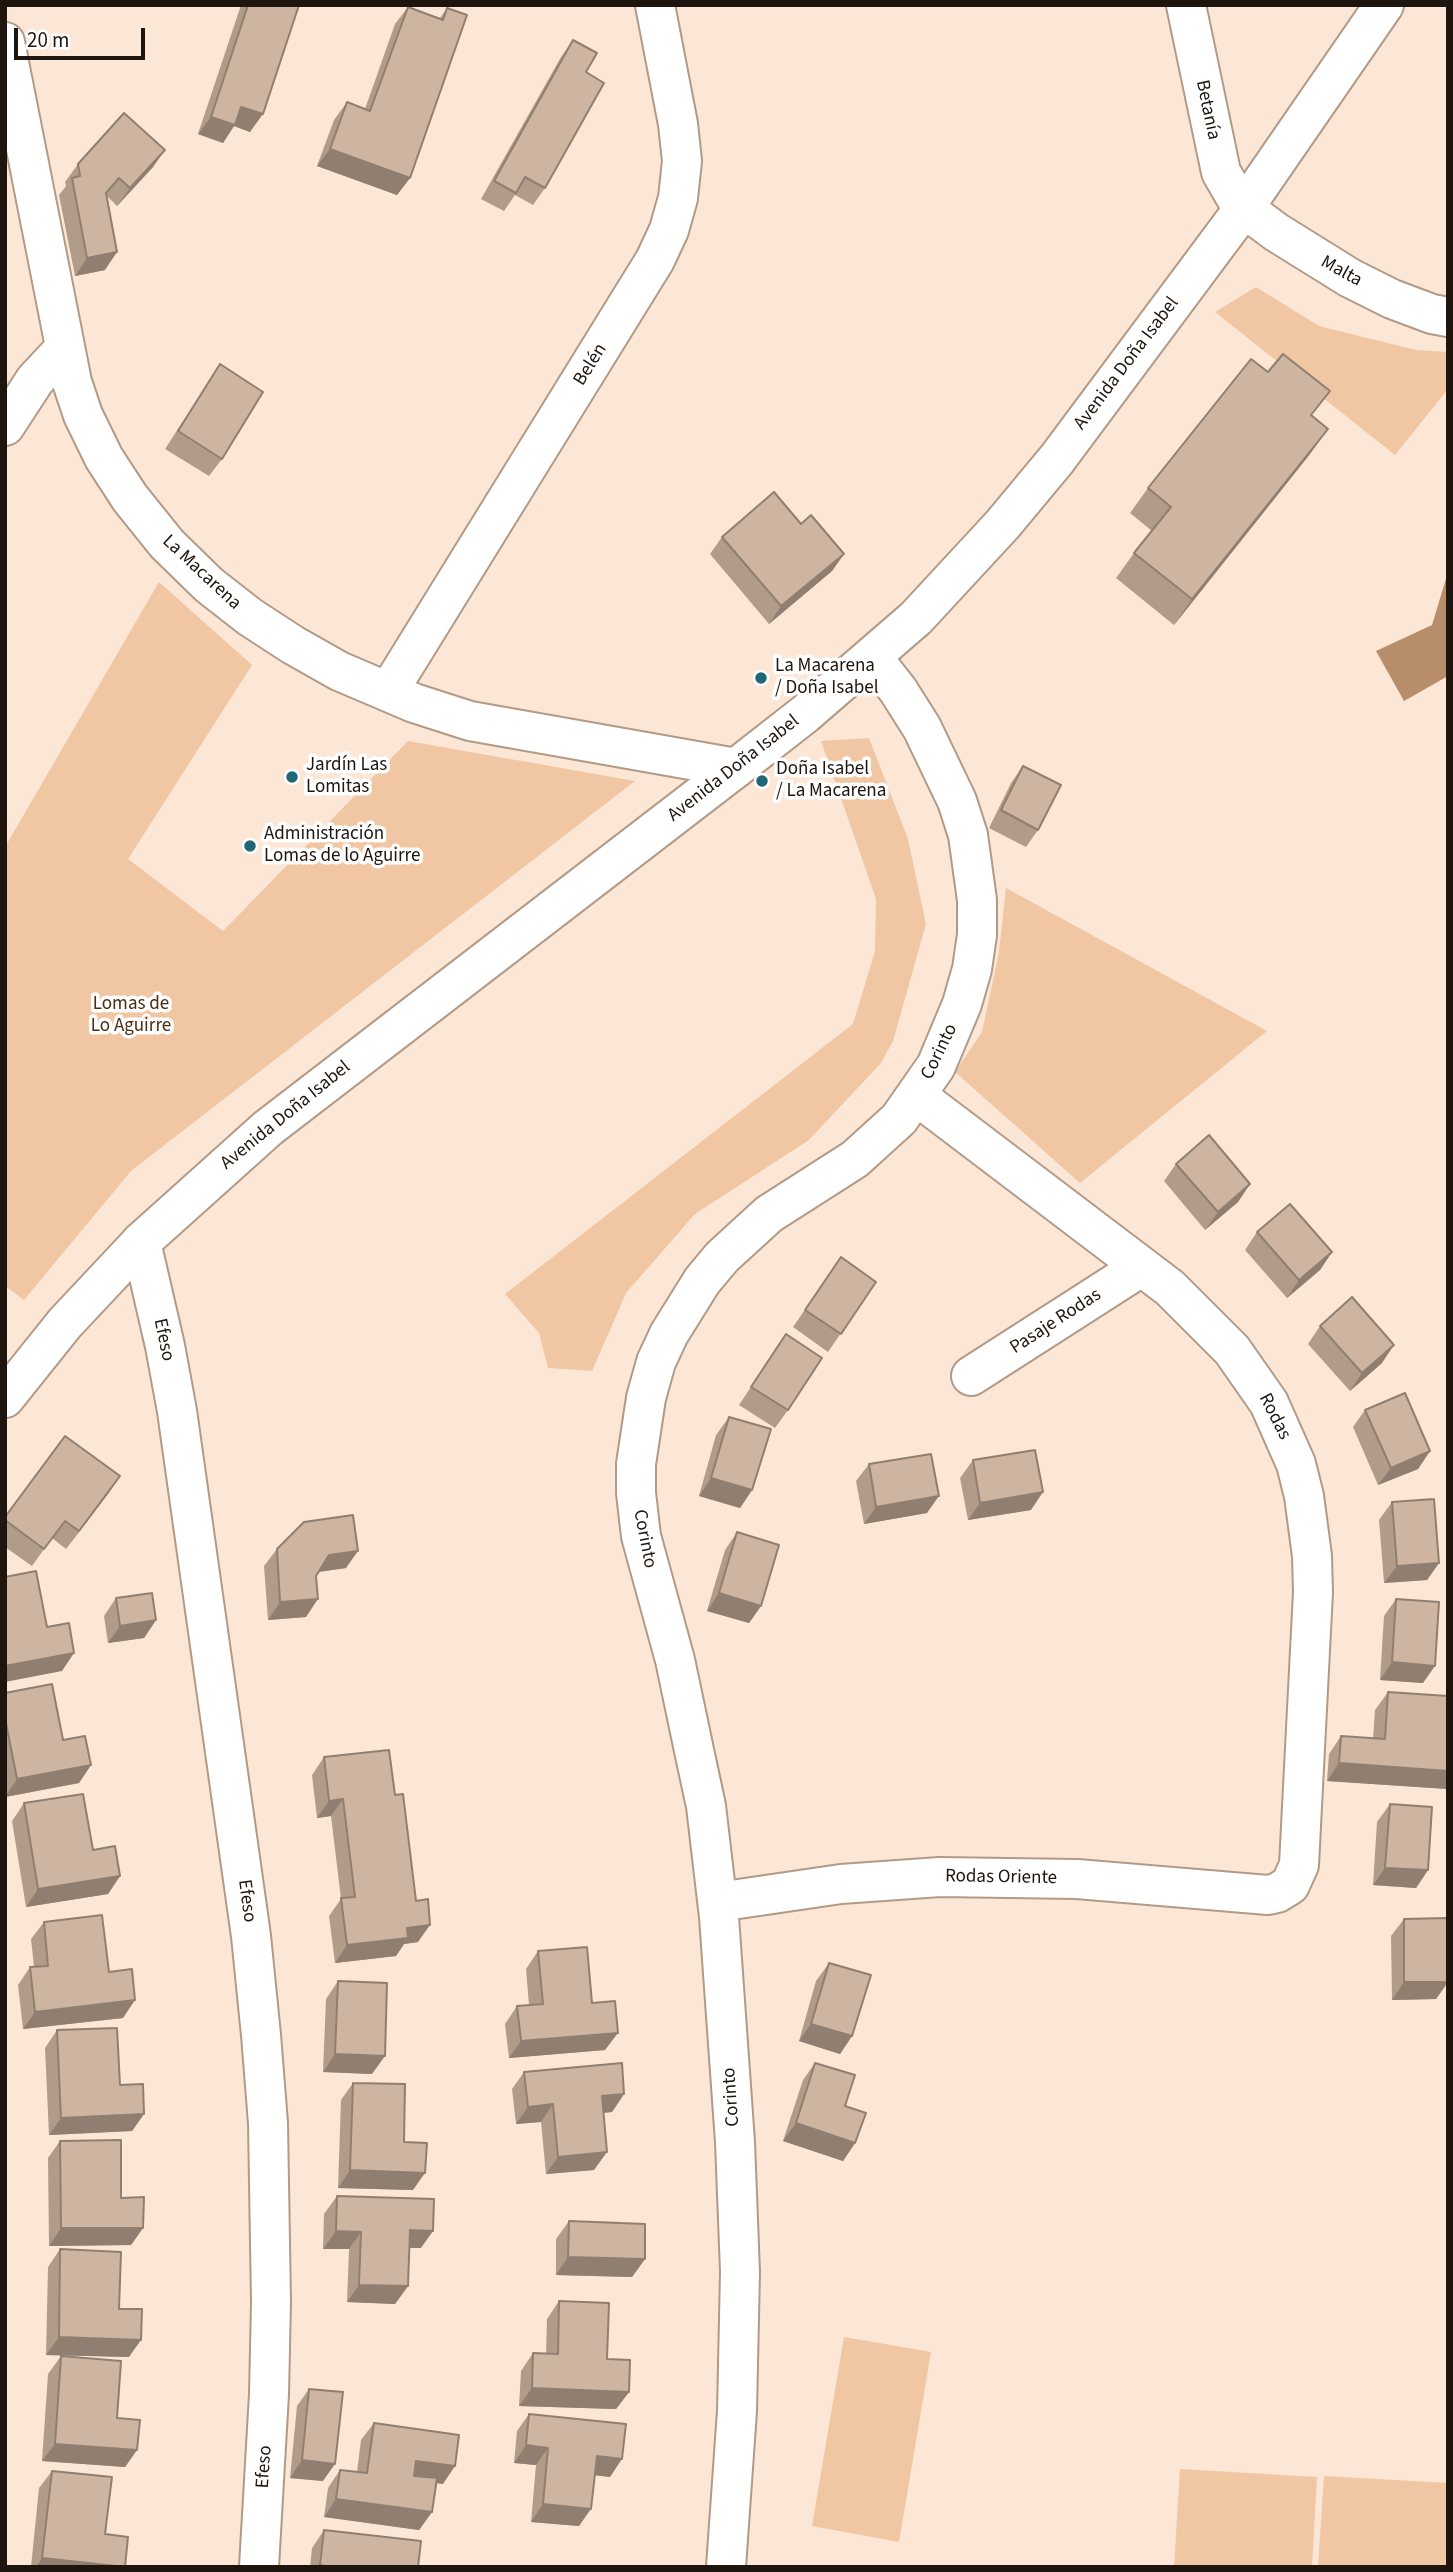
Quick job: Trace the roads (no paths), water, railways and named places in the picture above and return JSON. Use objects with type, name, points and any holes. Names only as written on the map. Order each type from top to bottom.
[{"type":"street","name":"Belén","points":[[388,692],[656,260],[669,230],[678,198],[682,161],[678,124],[655,5]]},
{"type":"street","name":"Betanía","points":[[1186,5],[1221,172],[1228,188],[1244,208]]},
{"type":"street","name":"Avenida Doña Isabel","points":[[5,1398],[65,1322],[141,1242],[268,1128],[736,768],[916,618],[1003,524],[1056,459],[1244,208],[1384,5]]},
{"type":"street","name":"La Macarena","points":[[5,42],[72,382],[83,415],[104,458],[130,498],[167,544],[209,585],[250,617],[339,671],[388,692],[470,721],[736,768]]},
{"type":"street","name":"Malta","points":[[1244,208],[1287,239],[1350,278],[1392,299],[1448,317]]},
{"type":"street","points":[[5,426],[35,380],[64,349]]},
{"type":"street","name":"Corinto","points":[[726,2567],[737,2411],[740,2272],[735,2142],[718,1902],[706,1806],[675,1660],[641,1536],[636,1464],[646,1398],[656,1362],[669,1334],[702,1281],[722,1257],[769,1214],[862,1152],[899,1119],[936,1066],[962,1004],[972,969],[977,935],[978,900],[968,835],[957,801],[922,728],[898,690],[872,657]]},
{"type":"street","name":"Rodas","points":[[917,1096],[1192,1307],[1250,1373],[1269,1402],[1284,1434],[1304,1496],[1312,1556],[1313,1592],[1297,1872],[1284,1889]]},
{"type":"street","name":"Efeso","points":[[141,1242],[177,1411],[251,1936],[261,2035],[268,2135],[271,2302],[268,2418],[259,2567]]},
{"type":"street","name":"Pasaje Rodas","points":[[971,1377],[1140,1267]]},
{"type":"street","name":"Rodas Oriente","points":[[718,1902],[841,1884],[940,1877],[1077,1879],[1259,1895],[1277,1893],[1284,1889]]},
{"type":"place","name":"La Macarena / Doña Isabel","points":[[761,678]]},
{"type":"place","name":"Jardín Las Lomitas","points":[[292,777]]},
{"type":"place","name":"Doña Isabel / La Macarena","points":[[762,781]]},
{"type":"place","name":"Administración Lomas de lo Aguirre","points":[[250,846]]},
{"type":"park label","name":"Lomas de Lo Aguirre","points":[[131,1016]]}]
